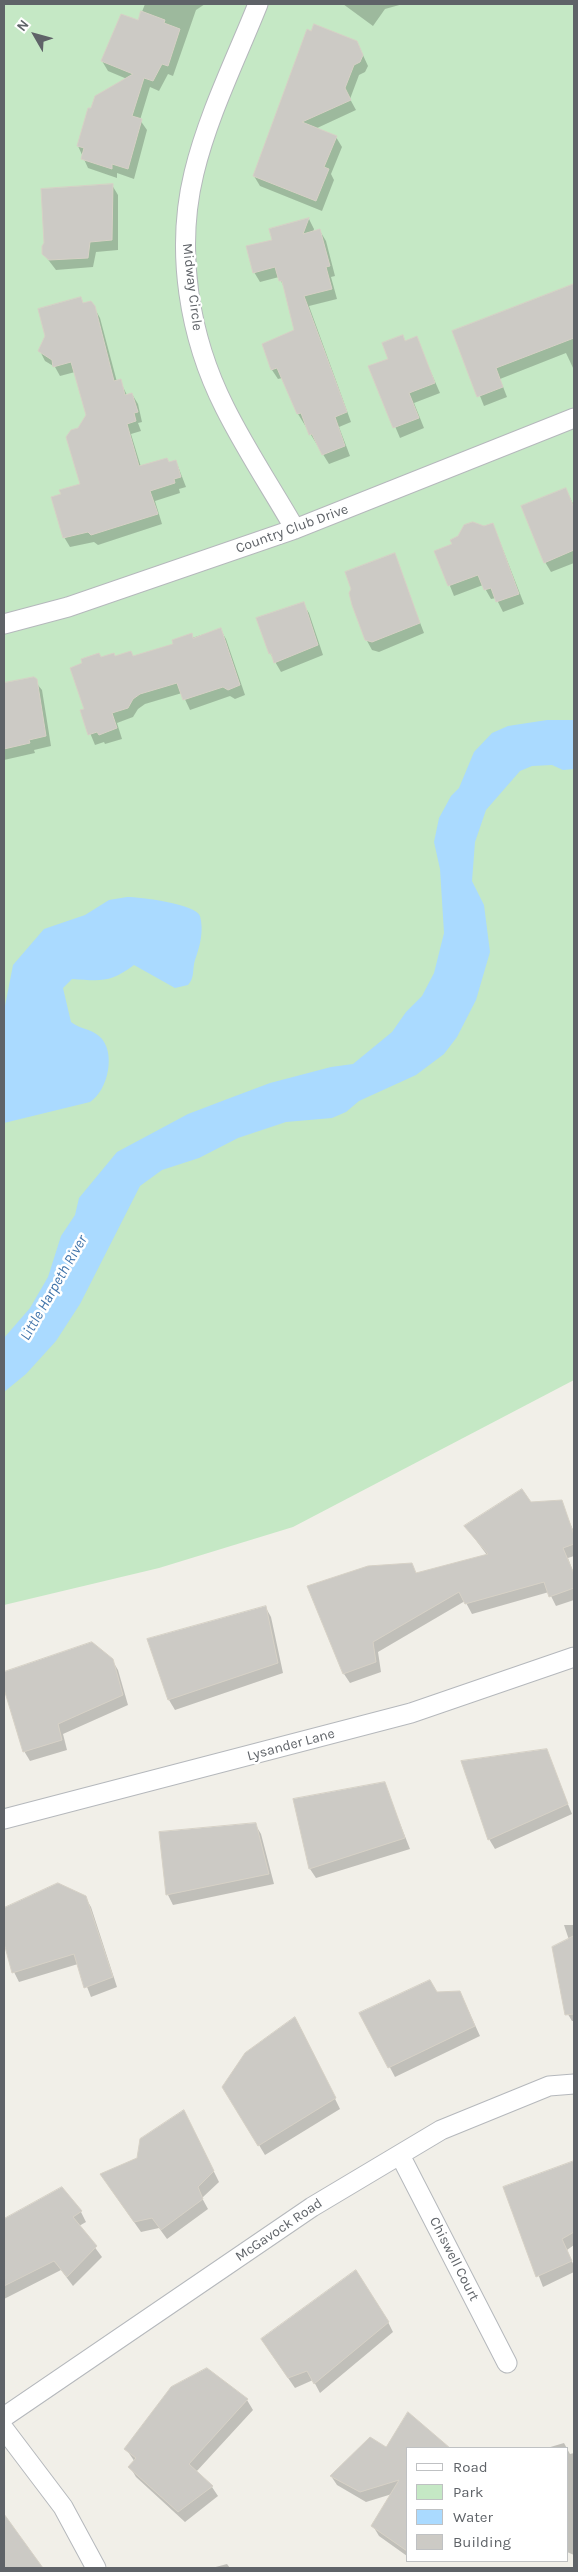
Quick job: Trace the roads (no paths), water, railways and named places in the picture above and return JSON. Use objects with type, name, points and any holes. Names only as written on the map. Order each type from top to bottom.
[{"type":"street","name":"Midway Circle","points":[[258,4],[202,144],[194,172],[187,207],[186,260],[192,311],[210,376],[230,418],[295,529]]},
{"type":"street","name":"Country Club Drive","points":[[4,624],[68,607],[295,529],[574,418]]},
{"type":"street","name":"Lysander Lane","points":[[4,1819],[411,1713],[574,1657]]},
{"type":"street","name":"McGavock Road","points":[[4,2417],[312,2207],[400,2154],[442,2130],[549,2086],[574,2084]]},
{"type":"street","name":"Chiswell Court","points":[[400,2154],[508,2363]]},
{"type":"street","points":[[4,2429],[63,2507],[96,2568]]},
{"type":"water","name":"Little Harpeth River","points":[[547,720],[574,720],[574,769],[563,770],[552,765],[532,766],[520,771],[486,810],[475,842],[472,881],[484,905],[490,952],[476,1000],[457,1037],[444,1054],[416,1075],[359,1101],[346,1112],[332,1118],[286,1122],[238,1138],[199,1158],[162,1170],[140,1186],[80,1304],[56,1341],[26,1374],[4,1392],[4,1338],[30,1308],[48,1277],[61,1236],[75,1215],[79,1198],[117,1152],[188,1114],[270,1083],[331,1067],[353,1064],[392,1032],[406,1012],[422,996],[434,973],[444,933],[440,869],[434,842],[439,818],[451,796],[459,788],[474,752],[492,733],[508,726]]},
{"type":"water","points":[[127,897],[179,905],[189,908],[200,916],[201,938],[190,982],[188,985],[175,988],[134,965],[111,978],[72,979],[63,988],[71,1022],[99,1036],[105,1043],[108,1051],[108,1070],[102,1089],[90,1102],[4,1123],[4,1011],[13,965],[44,929],[85,915],[109,900]]}]
